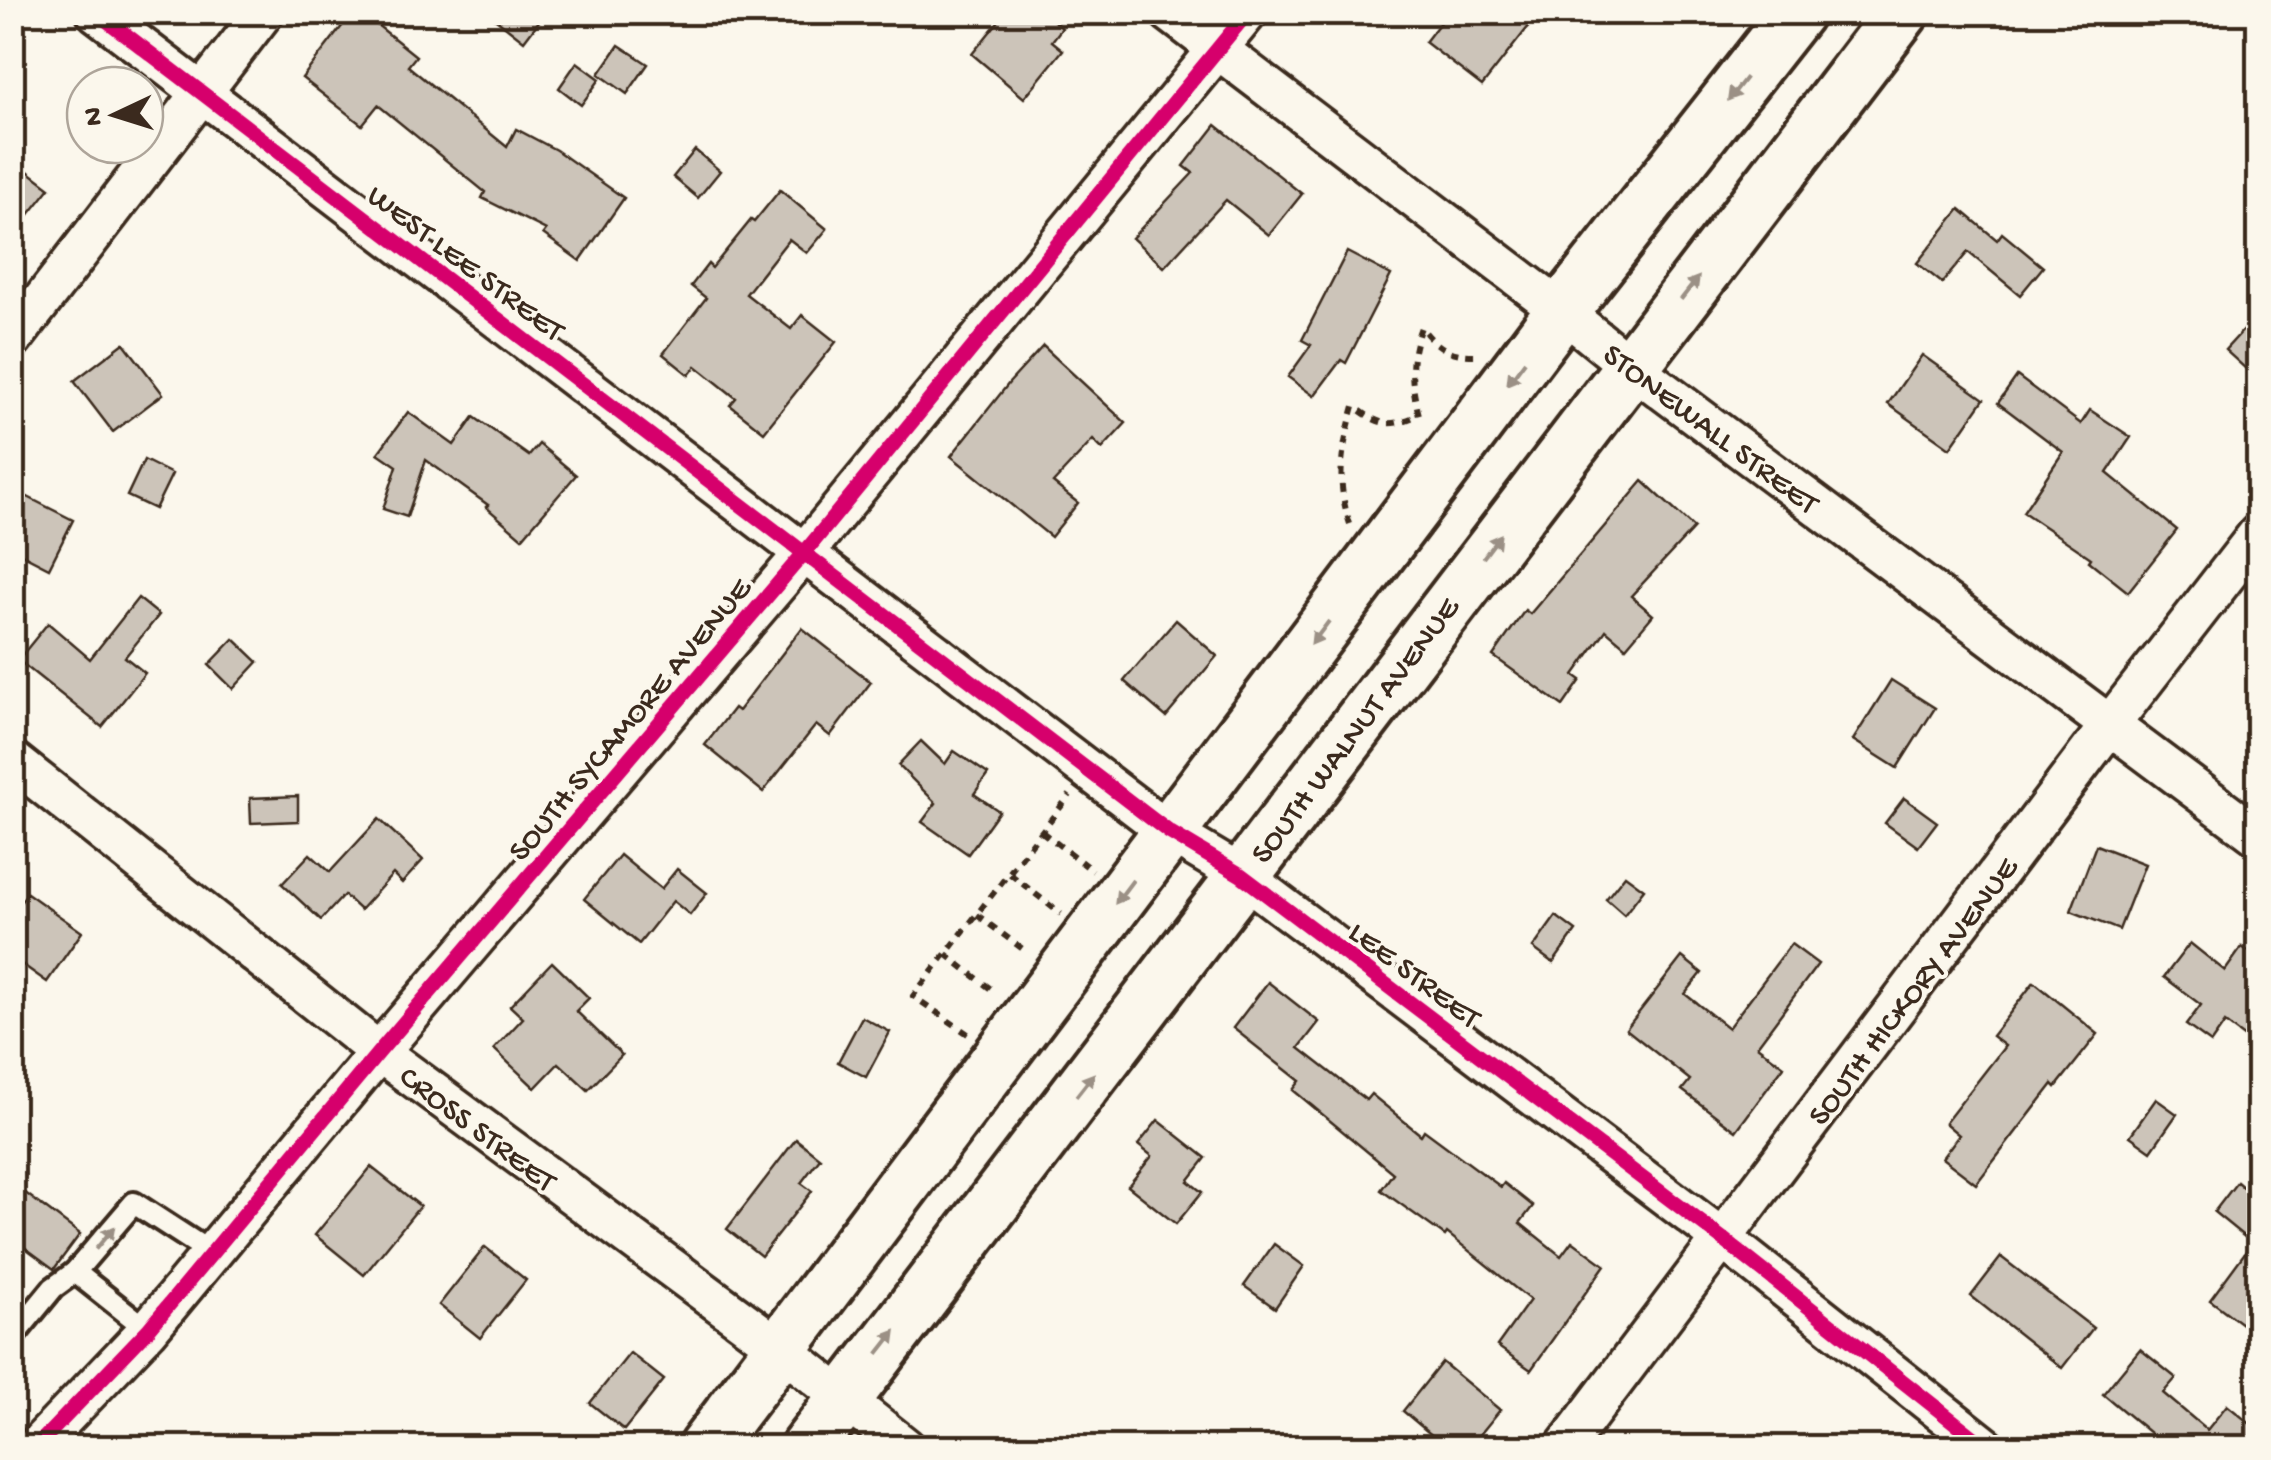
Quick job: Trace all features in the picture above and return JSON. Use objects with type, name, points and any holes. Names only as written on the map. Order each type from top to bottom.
[{"type":"main road","points":[[704,1448],[1562,311],[1797,12]]},
{"type":"main road","name":"SOUTH WALNUT AVENUE","points":[[807,1448],[1902,12]]},
{"type":"street","name":"WEST LEE STREET","points":[[96,12],[805,552]]},
{"type":"street","points":[[12,340],[264,12]]},
{"type":"street","name":"STONEWALL STREET","points":[[1169,12],[1630,366],[2258,836]]},
{"type":"street","name":"SOUTH SYCAMORE AVENUE","points":[[35,1448],[148,1330],[805,552],[1248,12]]},
{"type":"street","name":"SOUTH HICKORY AVENUE","points":[[1564,1448],[2108,726],[2258,534]]},
{"type":"street","name":"LEE STREET","points":[[805,552],[1170,832],[1242,875],[1724,1240],[1987,1448]]},
{"type":"street","name":"CROSS STREET","points":[[12,760],[379,1052],[780,1348],[906,1448]]},
{"type":"lane","points":[[12,1338],[53,1288],[75,1272],[134,1203],[211,1253]]},
{"type":"lane","points":[[75,1272],[148,1330]]},
{"type":"path","points":[[1352,530],[1341,497],[1341,453],[1354,406],[1376,422],[1398,424],[1419,414],[1410,381],[1411,354],[1421,327],[1435,346],[1457,356],[1484,355]]},
{"type":"path","points":[[971,1036],[912,996],[1088,770]]},
{"type":"path","points":[[1042,832],[1094,872]]},
{"type":"path","points":[[1010,874],[1062,915]]},
{"type":"path","points":[[977,916],[1031,956]]},
{"type":"path","points":[[946,954],[1000,996]]},
{"type":"building","points":[[353,12],[361,12],[416,56],[408,66],[507,147],[516,129],[556,150],[624,198],[580,261],[543,234],[546,230],[482,198],[485,192],[378,105],[362,125],[302,78]]},
{"type":"building","points":[[487,12],[546,12],[524,41]]},
{"type":"building","points":[[1006,12],[1044,12],[1062,28],[1052,41],[1063,50],[1024,98],[972,54]]},
{"type":"building","points":[[1448,12],[1540,12],[1482,86],[1425,42]]},
{"type":"building","points":[[619,45],[648,64],[627,94],[599,74]]},
{"type":"building","points":[[577,62],[600,79],[581,105],[559,88]]},
{"type":"building","points":[[1216,125],[1302,194],[1269,235],[1226,200],[1164,267],[1132,238],[1193,173],[1184,166]]},
{"type":"building","points":[[695,150],[720,171],[698,198],[673,177]]},
{"type":"building","points":[[12,159],[50,188],[12,236]]},
{"type":"building","points":[[780,190],[827,229],[807,253],[789,239],[746,294],[791,329],[802,315],[836,342],[764,432],[730,405],[736,398],[696,366],[689,375],[663,354],[706,298],[691,286],[708,264],[712,268]]},
{"type":"building","points":[[1960,209],[1997,240],[2002,233],[2043,267],[2020,295],[1968,252],[1942,283],[1917,263]]},
{"type":"building","points":[[1347,252],[1391,275],[1346,363],[1341,360],[1314,396],[1288,377],[1311,345],[1302,340]]},
{"type":"building","points":[[2258,314],[2258,380],[2225,350]]},
{"type":"building","points":[[124,343],[163,394],[113,432],[74,381]]},
{"type":"building","points":[[1043,346],[1126,423],[1102,449],[1093,440],[1053,483],[1078,503],[1051,537],[951,456]]},
{"type":"building","points":[[1922,355],[1984,399],[1950,448],[1888,404]]},
{"type":"building","points":[[2017,376],[2081,424],[2090,410],[2131,437],[2107,473],[2177,530],[2128,592],[2089,561],[2091,558],[2023,512],[2063,452],[1998,403]]},
{"type":"building","points":[[408,412],[454,445],[474,417],[529,456],[539,444],[576,475],[522,538],[488,505],[426,460],[407,517],[383,509],[397,466],[378,453]]},
{"type":"building","points":[[144,460],[172,474],[155,509],[127,496]]},
{"type":"building","points":[[1643,481],[1694,528],[1631,596],[1653,615],[1626,647],[1606,630],[1574,675],[1581,680],[1563,706],[1493,656],[1525,610],[1530,614]]},
{"type":"building","points":[[12,489],[73,520],[49,568],[12,549]]},
{"type":"building","points":[[138,598],[159,615],[125,657],[145,673],[102,727],[18,660],[48,623],[90,659]]},
{"type":"building","points":[[1176,620],[1217,656],[1166,717],[1124,681]]},
{"type":"building","points":[[802,628],[871,682],[830,736],[816,725],[763,792],[705,745],[734,708],[738,711]]},
{"type":"building","points":[[234,639],[258,662],[233,689],[209,665]]},
{"type":"building","points":[[1891,680],[1935,708],[1897,768],[1853,740]]},
{"type":"building","points":[[921,741],[945,764],[954,751],[988,774],[974,794],[999,811],[968,854],[922,822],[936,803],[898,765]]},
{"type":"building","points":[[298,796],[298,821],[251,823],[250,798]]},
{"type":"building","points":[[1904,798],[1937,822],[1918,847],[1885,823]]},
{"type":"building","points":[[379,819],[423,860],[402,883],[393,874],[360,910],[344,895],[321,920],[282,884],[310,854],[330,872]]},
{"type":"building","points":[[2096,845],[2145,864],[2119,930],[2071,911]]},
{"type":"building","points":[[620,855],[661,889],[677,869],[707,893],[690,915],[673,901],[639,944],[584,899]]},
{"type":"building","points":[[1625,875],[1644,889],[1624,915],[1606,899]]},
{"type":"building","points":[[27,893],[82,932],[47,982],[12,957],[12,914]]},
{"type":"building","points":[[1556,916],[1576,931],[1553,963],[1533,948]]},
{"type":"building","points":[[2190,943],[2225,971],[2242,947],[2258,958],[2258,1048],[2225,1023],[2211,1043],[2186,1025],[2201,1005],[2164,977]]},
{"type":"building","points":[[1791,944],[1818,964],[1757,1046],[1784,1066],[1736,1131],[1682,1090],[1690,1080],[1626,1029],[1682,957],[1702,973],[1685,994],[1728,1028]]},
{"type":"building","points":[[552,962],[589,998],[576,1011],[622,1055],[588,1090],[559,1063],[535,1088],[494,1049],[523,1018],[510,1006]]},
{"type":"building","points":[[1268,982],[1319,1022],[1299,1048],[1366,1100],[1371,1094],[1421,1135],[1424,1130],[1533,1206],[1520,1223],[1561,1256],[1572,1241],[1605,1265],[1531,1370],[1497,1346],[1530,1300],[1447,1233],[1445,1236],[1381,1190],[1393,1173],[1293,1090],[1300,1081],[1233,1028]]},
{"type":"building","points":[[2034,982],[2098,1034],[2056,1087],[2053,1084],[1976,1184],[1942,1158],[1959,1135],[1945,1123],[2005,1046],[1992,1036]]},
{"type":"building","points":[[862,1017],[890,1032],[866,1077],[838,1062]]},
{"type":"building","points":[[2156,1099],[2177,1114],[2151,1151],[2130,1136]]},
{"type":"building","points":[[1158,1120],[1206,1158],[1188,1181],[1202,1192],[1176,1224],[1128,1186],[1152,1156],[1138,1145]]},
{"type":"building","points":[[796,1139],[820,1158],[801,1183],[812,1191],[761,1256],[727,1229]]},
{"type":"building","points":[[371,1167],[420,1206],[364,1275],[315,1235]]},
{"type":"building","points":[[2237,1182],[2258,1200],[2258,1336],[2210,1300],[2252,1243],[2214,1212]]},
{"type":"building","points":[[12,1183],[80,1234],[54,1269],[12,1238]]},
{"type":"building","points":[[1274,1244],[1304,1266],[1275,1308],[1244,1286]]},
{"type":"building","points":[[485,1247],[526,1280],[480,1338],[439,1305]]},
{"type":"building","points":[[2001,1257],[2093,1328],[2062,1368],[1971,1296]]},
{"type":"building","points":[[2140,1349],[2176,1378],[2163,1393],[2207,1430],[2227,1405],[2258,1430],[2258,1448],[2168,1448],[2103,1394]]},
{"type":"building","points":[[630,1353],[664,1380],[624,1430],[590,1403]]},
{"type":"building","points":[[1442,1362],[1500,1410],[1469,1448],[1447,1448],[1403,1411]]},
{"type":"cycle path","points":[[96,12],[1169,832],[1241,875],[1724,1240],[1987,1448]]},
{"type":"cycle path","points":[[35,1448],[148,1330],[805,552],[1248,12]]}]
